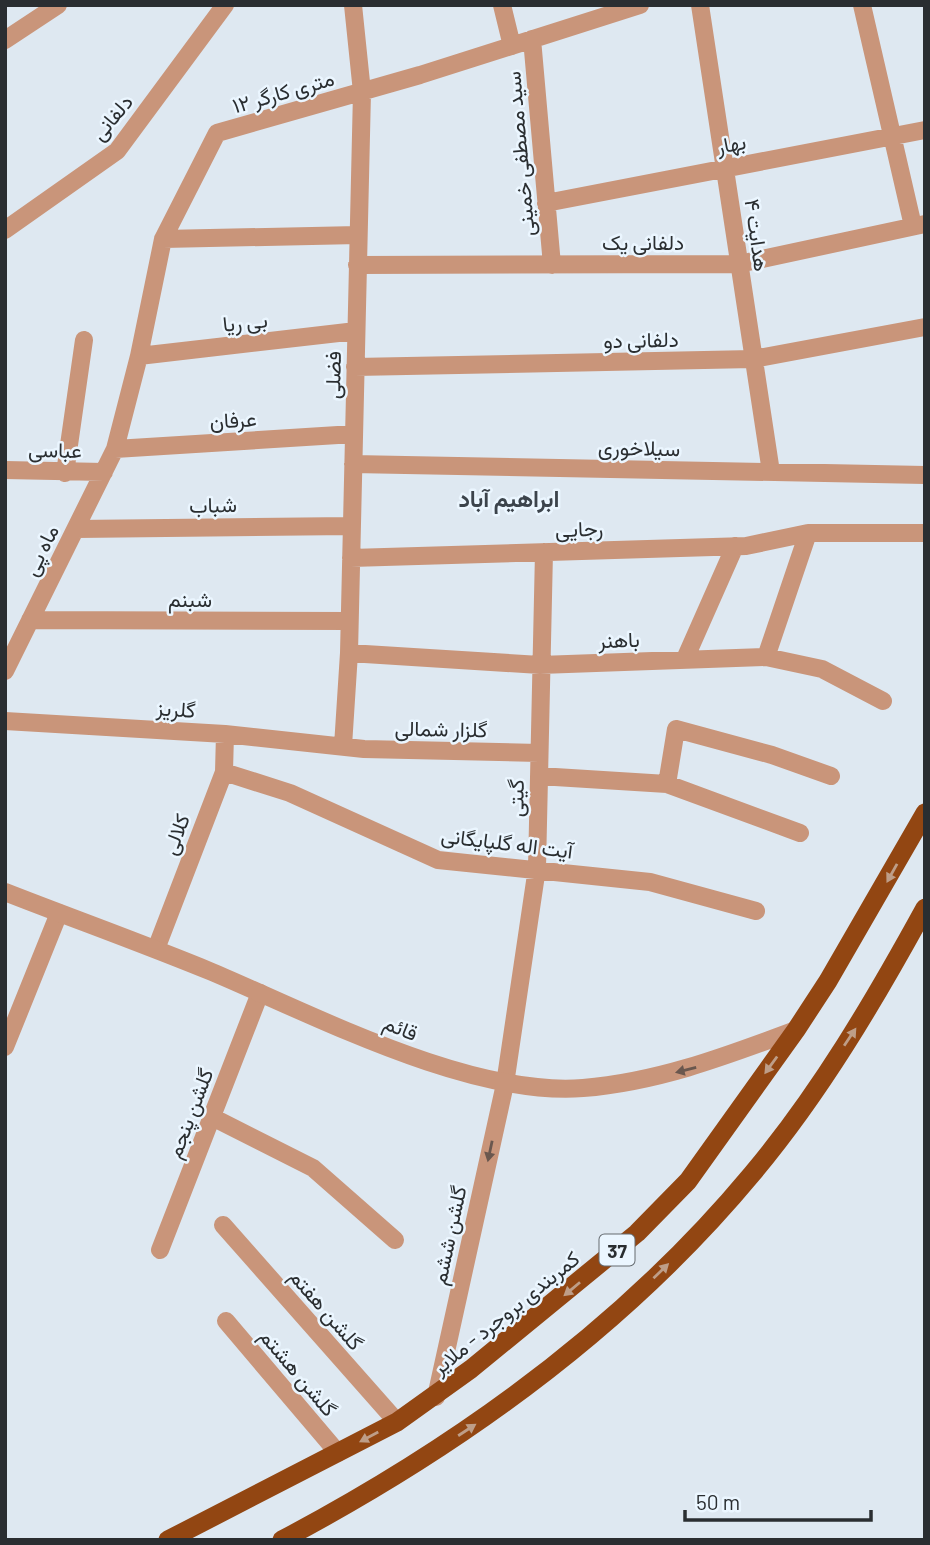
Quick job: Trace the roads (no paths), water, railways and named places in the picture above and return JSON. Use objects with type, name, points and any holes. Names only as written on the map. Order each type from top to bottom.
[{"type":"highway","name":"کمربندی بروجرد - ملایر","points":[[168,1540],[397,1422],[436,1397],[637,1233],[688,1181],[796,1030],[828,981],[925,813]]},
{"type":"highway","name":"37","points":[[282,1540],[406,1468],[502,1406],[591,1335],[684,1249],[752,1174],[809,1100],[860,1023],[925,908]]},
{"type":"street","points":[[5,40],[58,5]]},
{"type":"street","name":"دلفانی","points":[[5,230],[117,151],[225,5]]},
{"type":"street","name":"فضلی","points":[[343,746],[349,653],[362,92],[353,5]]},
{"type":"street","points":[[502,5],[512,46]]},
{"type":"street","name":"۱۲ متری کارگر","points":[[115,449],[139,356],[163,239],[217,133],[512,46],[616,9],[640,5]]},
{"type":"street","name":"هدایت ۴","points":[[700,5],[771,472]]},
{"type":"street","points":[[862,5],[892,135],[919,225]]},
{"type":"street","name":"سید مصطفی خمینی","points":[[531,39],[552,265]]},
{"type":"street","name":"بهار","points":[[546,203],[925,130]]},
{"type":"street","name":"دلفانی یک","points":[[358,265],[739,264],[919,225]]},
{"type":"street","points":[[163,239],[358,236]]},
{"type":"street","name":"دلفانی دو","points":[[355,367],[753,359],[925,327]]},
{"type":"street","name":"بی ریا","points":[[139,356],[356,331]]},
{"type":"street","points":[[65,472],[84,340]]},
{"type":"street","name":"عرفان","points":[[115,449],[354,435]]},
{"type":"street","name":"ماه پی","points":[[5,671],[11,646],[30,620],[115,449]]},
{"type":"street","name":"سیلاخوری","points":[[353,464],[925,475]]},
{"type":"street","name":"عباسی","points":[[5,470],[104,472]]},
{"type":"street","name":"شباب","points":[[75,529],[351,526]]},
{"type":"street","points":[[766,657],[808,533]]},
{"type":"street","name":"رجایی","points":[[351,558],[735,546],[808,533],[925,533]]},
{"type":"street","points":[[685,659],[735,546]]},
{"type":"street","name":"گیتی","points":[[505,1084],[537,868],[544,552]]},
{"type":"street","name":"شبنم","points":[[30,620],[349,621]]},
{"type":"street","name":"باهنر","points":[[349,653],[540,665],[766,657],[821,670],[883,701]]},
{"type":"street","name":"گلریز","points":[[5,720],[225,734],[343,746]]},
{"type":"street","points":[[667,784],[676,729],[772,755],[831,776]]},
{"type":"street","name":"کلالی","points":[[156,948],[224,772],[225,734]]},
{"type":"street","name":"گلزار شمالی","points":[[343,746],[364,749],[539,753]]},
{"type":"street","name":"آیت اله گلپایگانی","points":[[224,772],[290,793],[438,860],[537,868],[650,882],[756,911]]},
{"type":"street","points":[[539,776],[667,784],[800,833]]},
{"type":"street","name":"قائم","points":[[5,892],[156,948],[411,1056],[505,1084],[582,1088],[689,1070],[796,1030]]},
{"type":"street","points":[[5,1047],[59,913]]},
{"type":"street","name":"گلشن پنجم","points":[[160,1250],[260,993]]},
{"type":"street","name":"گلشن ششم","points":[[436,1397],[505,1084]]},
{"type":"street","points":[[212,1117],[313,1168],[395,1240]]},
{"type":"street","name":"گلشن هفتم","points":[[223,1225],[397,1422]]},
{"type":"street","name":"گلشن هشتم","points":[[226,1321],[338,1453]]},
{"type":"district","name":"ابراهیم آباد","points":[[509,498]]}]
